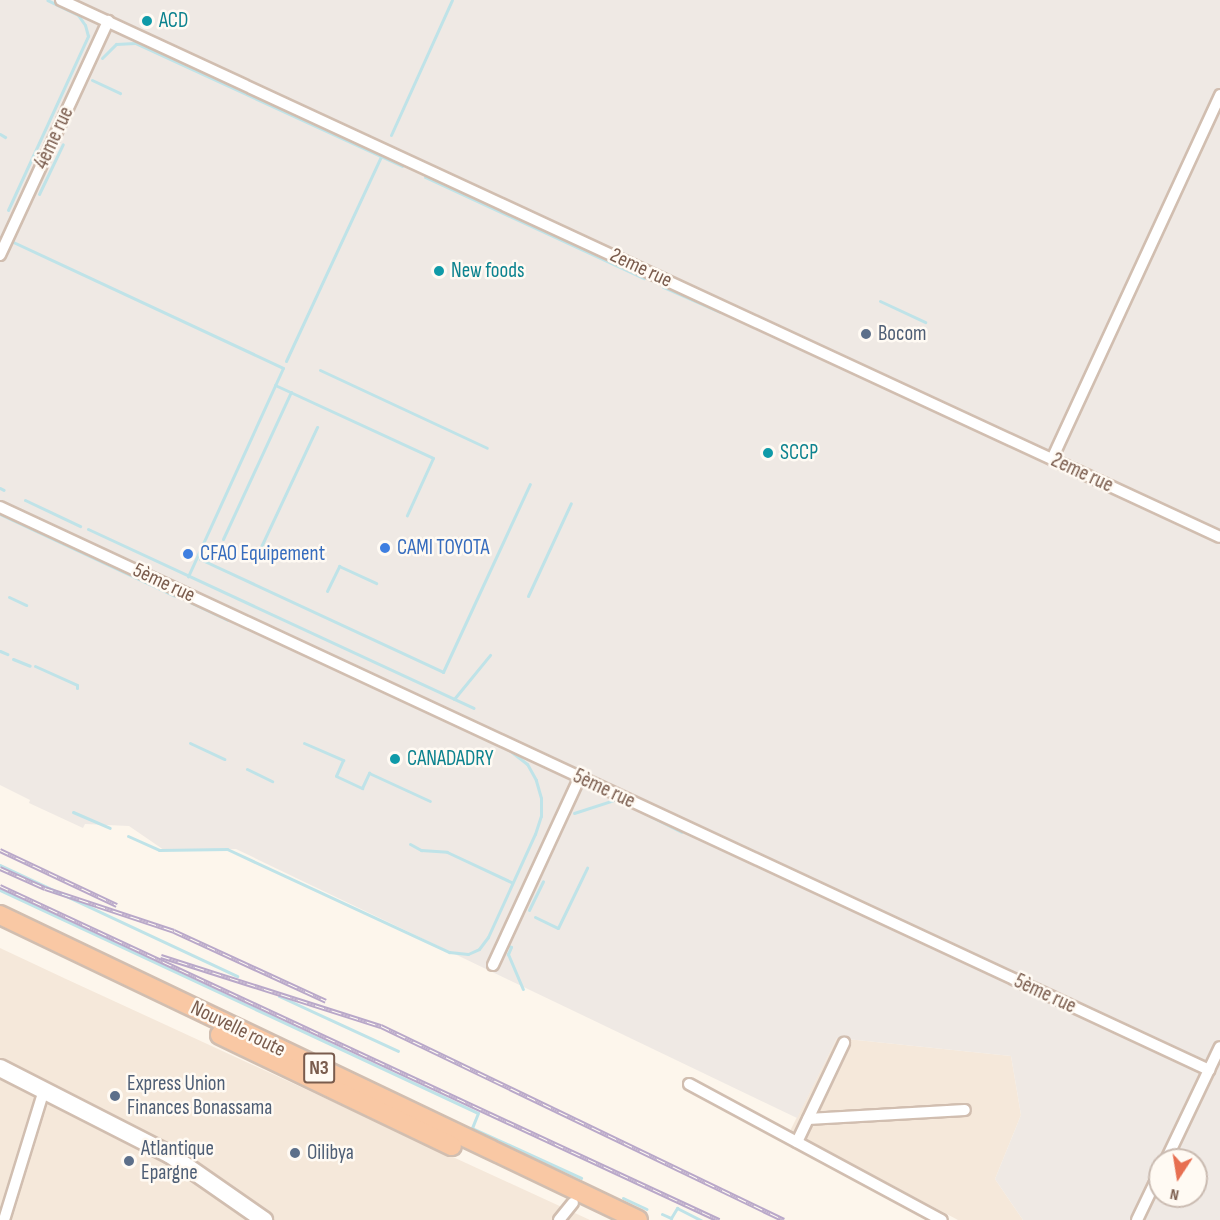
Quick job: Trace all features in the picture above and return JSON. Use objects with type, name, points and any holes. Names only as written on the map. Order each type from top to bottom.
[{"type":"highway","name":"Nouvelle route","points":[[0,915],[536,1179],[573,1203],[610,1220]]},
{"type":"highway","name":"Nouvelle route","points":[[0,928],[536,1179],[638,1220]]},
{"type":"main road","points":[[0,1068],[169,1154],[264,1220]]},
{"type":"street","name":"2eme rue","points":[[62,0],[1220,537]]},
{"type":"street","name":"4ème rue","points":[[0,255],[108,21]]},
{"type":"street","points":[[1052,459],[1220,95]]},
{"type":"street","name":"5ème rue","points":[[0,507],[1209,1070]]},
{"type":"street","points":[[493,965],[580,777]]},
{"type":"street","points":[[797,1142],[844,1043]]},
{"type":"street","points":[[1172,1148],[1220,1047]]},
{"type":"street","points":[[689,1084],[942,1220]]},
{"type":"street","points":[[4,1220],[44,1090]]},
{"type":"street","points":[[808,1119],[965,1110]]},
{"type":"street","points":[[1137,1220],[1148,1197]]},
{"type":"street","points":[[558,1220],[573,1203]]},
{"type":"shaded area","points":[[0,0],[1220,0],[1220,1220],[1023,1220],[995,1179],[1021,1115],[1011,1056],[837,1038],[797,1118],[236,849],[164,850],[129,826],[85,824],[83,828],[29,803],[30,800],[0,785]]},
{"type":"shaded area","points":[[0,948],[66,979],[590,1220],[0,1220]]},
{"type":"shaded area","points":[[837,1038],[1011,1056],[1021,1115],[995,1179],[1023,1220],[958,1220],[790,1131]]},
{"type":"waterway","points":[[8,210],[88,36],[85,25],[78,15],[47,0]]},
{"type":"waterway","points":[[391,135],[452,0]]},
{"type":"waterway","points":[[102,58],[116,44],[135,43],[402,166]]},
{"type":"waterway","points":[[92,80],[120,93]]},
{"type":"waterway","points":[[0,134],[5,137]]},
{"type":"waterway","points":[[39,194],[63,144]]},
{"type":"waterway","points":[[286,361],[381,156]]},
{"type":"waterway","points":[[425,177],[644,278]]},
{"type":"waterway","points":[[11,241],[283,368],[188,576]]},
{"type":"waterway","points":[[663,287],[720,312]]},
{"type":"waterway","points":[[880,301],[925,322]]},
{"type":"waterway","points":[[320,370],[487,448]]},
{"type":"waterway","points":[[275,385],[433,458],[407,515]]},
{"type":"waterway","points":[[223,539],[291,392]]},
{"type":"waterway","points":[[259,551],[317,427]]},
{"type":"waterway","points":[[200,559],[443,672],[530,484]]},
{"type":"waterway","points":[[0,488],[4,490]]},
{"type":"waterway","points":[[25,500],[80,526]]},
{"type":"waterway","points":[[528,596],[571,503]]},
{"type":"waterway","points":[[0,514],[175,596]]},
{"type":"waterway","points":[[88,529],[473,708]]},
{"type":"waterway","points":[[327,591],[339,566],[376,583]]},
{"type":"waterway","points":[[177,596],[228,620]]},
{"type":"waterway","points":[[9,597],[26,605]]},
{"type":"waterway","points":[[0,651],[7,654]]},
{"type":"waterway","points":[[454,699],[490,655]]},
{"type":"waterway","points":[[13,659],[30,666]]},
{"type":"waterway","points":[[35,666],[77,685],[77,688]]},
{"type":"waterway","points":[[190,743],[225,759]]},
{"type":"waterway","points":[[304,743],[343,760],[336,776],[362,788],[369,773],[430,801]]},
{"type":"waterway","points":[[128,836],[159,850],[227,849],[449,952],[468,954],[479,949],[488,937],[541,816],[541,798],[536,780],[527,764],[508,749]]},
{"type":"waterway","points":[[247,769],[272,781]]},
{"type":"waterway","points":[[574,813],[617,799]]},
{"type":"waterway","points":[[73,812],[110,828]]},
{"type":"waterway","points":[[644,813],[682,832]]},
{"type":"waterway","points":[[410,844],[421,850],[447,852],[511,882]]},
{"type":"waterway","points":[[0,865],[237,976]]},
{"type":"waterway","points":[[535,917],[558,928],[587,868]]},
{"type":"waterway","points":[[529,910],[543,881]]},
{"type":"waterway","points":[[0,890],[478,1113],[472,1128],[581,1178]]},
{"type":"waterway","points":[[509,946],[511,947],[508,954],[523,989]]},
{"type":"waterway","points":[[279,996],[398,1051]]},
{"type":"waterway","points":[[623,1198],[647,1209]]},
{"type":"waterway","points":[[662,1214],[671,1218],[677,1208],[701,1220]]},
{"type":"railway","points":[[0,850],[117,905]]},
{"type":"railway","points":[[0,868],[45,888],[174,931],[326,1001]]},
{"type":"railway","points":[[0,886],[719,1220]]},
{"type":"railway","points":[[161,956],[381,1026],[784,1220]]},
{"type":"place","name":"ACD","points":[[147,21]]},
{"type":"place","name":"New foods","points":[[439,271]]},
{"type":"place","name":"Bocom","points":[[866,334]]},
{"type":"place","name":"SCCP","points":[[768,453]]},
{"type":"place","name":"CAMI TOYOTA","points":[[385,548]]},
{"type":"place","name":"CFAO Equipement","points":[[188,554]]},
{"type":"place","name":"CANADADRY","points":[[395,759]]},
{"type":"place","name":"Express Union Finances Bonassama","points":[[115,1096]]},
{"type":"place","name":"Oilibya","points":[[295,1153]]},
{"type":"place","name":"Atlantique Epargne","points":[[129,1161]]}]
